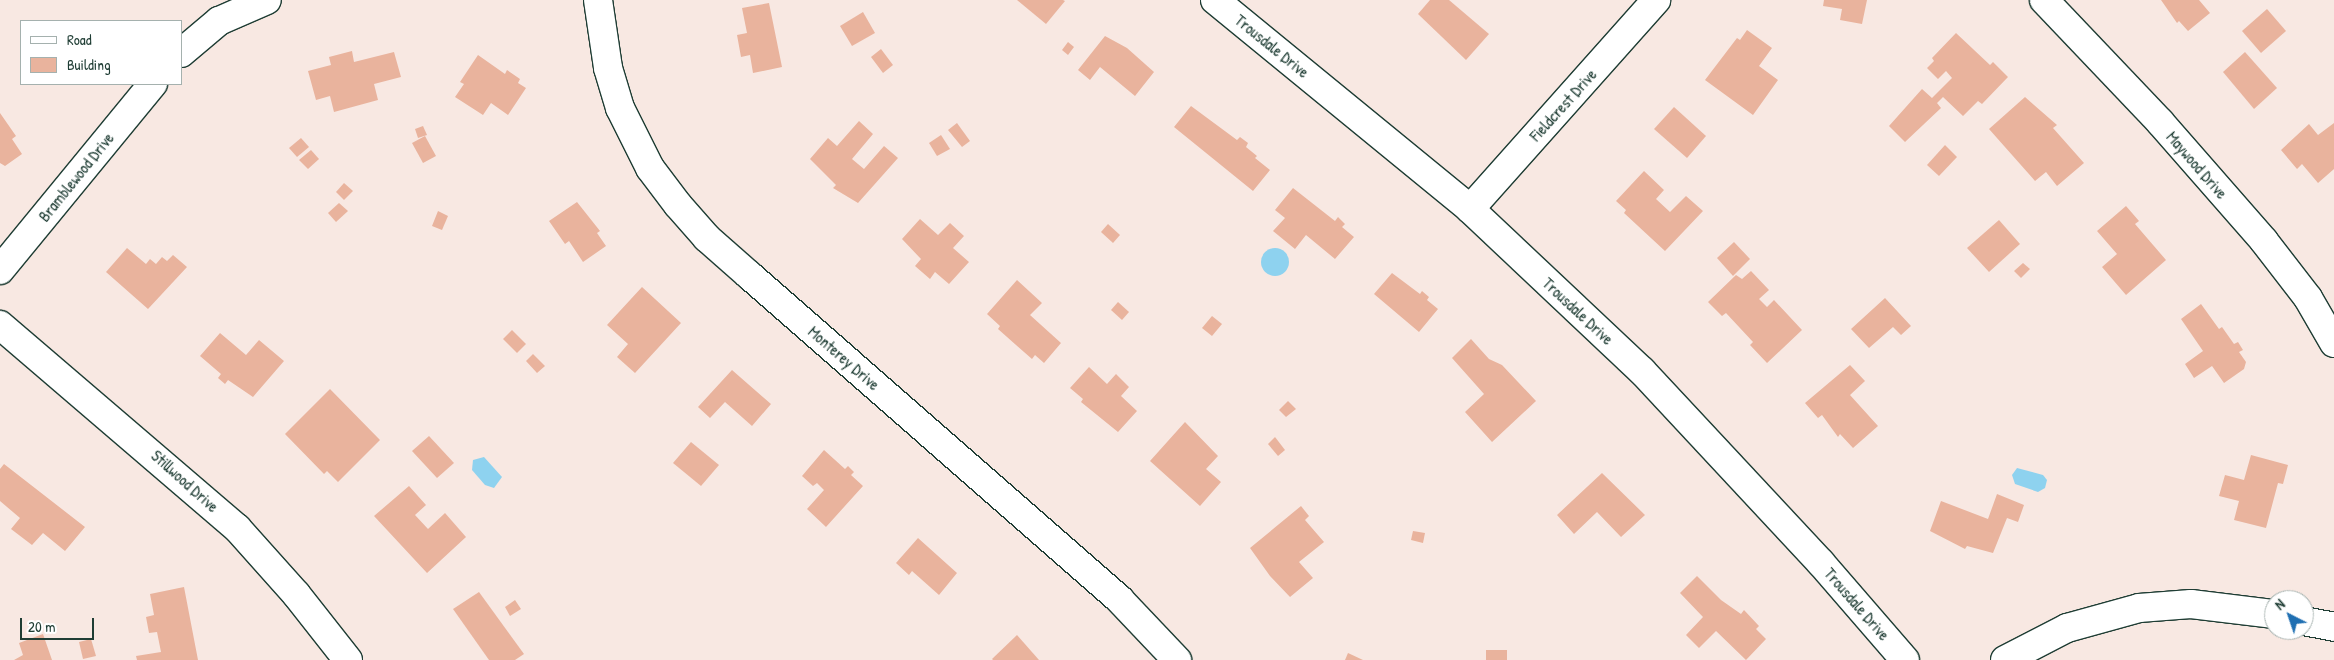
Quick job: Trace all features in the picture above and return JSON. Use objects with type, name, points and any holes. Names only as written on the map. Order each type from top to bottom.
[{"type":"street","points":[[182,53],[219,21],[267,0]]},
{"type":"street","name":"Monterey Drive","points":[[598,0],[608,68],[620,108],[650,168],[678,205],[742,269],[1120,600],[1177,660]]},
{"type":"street","name":"Trousdale Drive","points":[[1215,0],[1470,209],[1642,371],[1821,564],[1905,660]]},
{"type":"street","name":"Fieldcrest Drive","points":[[1470,209],[1656,0]]},
{"type":"street","name":"Maywood Drive","points":[[2044,0],[2160,122],[2258,234],[2308,298],[2334,343]]},
{"type":"street","name":"Bramblewood Drive","points":[[0,270],[152,85]]},
{"type":"street","name":"Stillwood Drive","points":[[0,325],[237,528],[296,594],[348,660]]},
{"type":"street","points":[[2005,660],[2067,628],[2139,608],[2192,604],[2264,613]]},
{"type":"street","points":[[2314,622],[2334,627]]},
{"type":"water","points":[[1275,248],[1285,252],[1289,262],[1285,272],[1275,276],[1265,272],[1261,262],[1265,252]]},
{"type":"water","points":[[484,457],[502,477],[494,488],[485,485],[472,470],[473,460]]},
{"type":"water","points":[[2017,468],[2043,475],[2047,480],[2045,488],[2038,492],[2015,484],[2012,475]]},
{"type":"building","points":[[1017,0],[1063,0],[1065,1],[1046,24]]},
{"type":"building","points":[[1430,0],[1449,0],[1489,34],[1466,60],[1418,14]]},
{"type":"building","points":[[1824,0],[1867,0],[1862,24],[1840,20],[1842,9],[1823,6]]},
{"type":"building","points":[[2161,0],[2199,0],[2210,13],[2188,31],[2179,21],[2177,23]]},
{"type":"building","points":[[769,3],[782,67],[753,73],[750,55],[741,57],[737,35],[747,33],[742,8]]},
{"type":"building","points":[[2267,9],[2286,31],[2261,53],[2242,31]]},
{"type":"building","points":[[863,12],[875,33],[852,46],[840,26]]},
{"type":"building","points":[[1747,30],[1772,48],[1759,66],[1778,80],[1753,115],[1705,80],[1737,38],[1740,40]]},
{"type":"building","points":[[1956,33],[1990,65],[1993,62],[2008,77],[1982,104],[1978,101],[1963,116],[1943,97],[1937,103],[1941,108],[1905,142],[1889,126],[1922,89],[1932,98],[1952,78],[1946,71],[1938,79],[1927,68],[1934,61],[1932,58]]},
{"type":"building","points":[[1105,36],[1127,48],[1154,72],[1135,96],[1100,67],[1090,80],[1078,70]]},
{"type":"building","points":[[1068,42],[1074,47],[1068,55],[1062,50]]},
{"type":"building","points":[[881,49],[893,65],[883,73],[871,57]]},
{"type":"building","points":[[352,51],[354,62],[394,52],[401,77],[374,84],[378,100],[334,112],[330,96],[316,100],[308,71],[331,65],[329,57]]},
{"type":"building","points":[[2245,52],[2277,88],[2254,109],[2223,72]]},
{"type":"building","points":[[478,55],[505,74],[507,70],[520,79],[518,83],[526,88],[508,115],[491,103],[483,115],[455,97],[464,84],[460,82]]},
{"type":"building","points":[[2025,97],[2057,125],[2053,128],[2084,163],[2057,186],[2046,172],[2035,181],[1989,129]]},
{"type":"building","points":[[1191,106],[1237,140],[1240,137],[1248,143],[1246,147],[1257,156],[1255,158],[1270,170],[1253,191],[1174,127]]},
{"type":"building","points":[[1674,107],[1706,136],[1687,158],[1654,129]]},
{"type":"building","points":[[0,113],[16,136],[12,139],[22,154],[5,166],[0,163]]},
{"type":"building","points":[[859,121],[873,134],[852,159],[864,169],[884,146],[898,158],[858,203],[833,188],[836,185],[810,159],[828,138],[837,146]]},
{"type":"building","points":[[957,123],[970,141],[962,147],[948,130]]},
{"type":"building","points":[[2334,123],[2334,169],[2318,183],[2302,164],[2297,169],[2281,150],[2309,124],[2318,135]]},
{"type":"building","points":[[423,126],[427,135],[418,138],[415,129]]},
{"type":"building","points":[[941,135],[950,149],[937,156],[929,143]]},
{"type":"building","points":[[425,136],[436,156],[423,163],[412,143]]},
{"type":"building","points":[[301,138],[309,147],[297,157],[289,148]]},
{"type":"building","points":[[1945,145],[1957,157],[1939,176],[1927,165]]},
{"type":"building","points":[[311,150],[319,159],[308,169],[299,160]]},
{"type":"building","points":[[1644,171],[1664,190],[1656,199],[1670,212],[1686,196],[1703,211],[1665,251],[1624,213],[1626,210],[1616,201]]},
{"type":"building","points":[[344,183],[353,191],[344,200],[336,192]]},
{"type":"building","points":[[1293,188],[1335,221],[1338,217],[1345,224],[1342,227],[1354,237],[1335,259],[1306,235],[1295,249],[1273,231],[1285,218],[1275,210]]},
{"type":"building","points":[[577,202],[600,231],[597,233],[606,246],[583,262],[569,241],[565,244],[549,221]]},
{"type":"building","points":[[339,203],[348,211],[336,222],[328,213]]},
{"type":"building","points":[[2126,206],[2139,221],[2135,224],[2166,260],[2126,295],[2102,267],[2117,254],[2097,231]]},
{"type":"building","points":[[438,211],[448,216],[442,230],[432,226]]},
{"type":"building","points":[[920,219],[938,235],[950,223],[964,236],[953,248],[969,262],[949,284],[935,272],[930,279],[915,266],[921,259],[902,239]]},
{"type":"building","points":[[1999,220],[2020,244],[1989,272],[1967,248]]},
{"type":"building","points":[[1108,224],[1120,235],[1113,243],[1101,232]]},
{"type":"building","points":[[1734,242],[1750,259],[1733,276],[1717,258]]},
{"type":"building","points":[[127,248],[146,264],[150,259],[156,264],[162,257],[167,261],[173,255],[187,267],[148,309],[106,272]]},
{"type":"building","points":[[2023,263],[2030,269],[2021,278],[2014,271]]},
{"type":"building","points":[[1751,271],[1769,290],[1759,299],[1767,307],[1774,300],[1802,330],[1767,363],[1750,345],[1753,342],[1726,313],[1722,316],[1708,302],[1736,275],[1742,279]]},
{"type":"building","points":[[1392,273],[1420,294],[1422,291],[1429,297],[1427,300],[1438,309],[1419,332],[1374,294]]},
{"type":"building","points":[[1017,280],[1042,303],[1030,315],[1061,343],[1044,363],[1035,355],[1032,359],[998,329],[1000,326],[987,314]]},
{"type":"building","points":[[642,287],[681,323],[635,373],[617,357],[628,344],[607,325]]},
{"type":"building","points":[[1885,298],[1911,326],[1901,335],[1893,327],[1869,348],[1851,329]]},
{"type":"building","points":[[1118,302],[1129,312],[1122,320],[1111,310]]},
{"type":"building","points":[[2201,304],[2219,329],[2222,327],[2234,344],[2238,342],[2243,350],[2239,352],[2246,362],[2244,369],[2224,383],[2212,366],[2194,378],[2185,364],[2203,351],[2181,319]]},
{"type":"building","points":[[1212,316],[1222,324],[1212,336],[1202,328]]},
{"type":"building","points":[[512,330],[526,344],[517,353],[503,339]]},
{"type":"building","points":[[220,333],[246,355],[259,340],[284,361],[253,397],[228,380],[225,384],[218,378],[221,374],[200,356]]},
{"type":"building","points":[[1471,339],[1489,359],[1502,365],[1536,401],[1492,442],[1465,412],[1484,394],[1452,358]]},
{"type":"building","points":[[533,354],[545,366],[537,373],[526,361]]},
{"type":"building","points":[[1850,365],[1865,381],[1850,395],[1878,426],[1853,448],[1840,434],[1838,437],[1822,415],[1818,418],[1805,403]]},
{"type":"building","points":[[1089,367],[1107,384],[1116,374],[1129,387],[1121,396],[1137,411],[1118,432],[1081,402],[1083,399],[1070,388]]},
{"type":"building","points":[[732,370],[771,404],[752,426],[725,402],[710,418],[698,407]]},
{"type":"building","points":[[330,389],[380,440],[338,482],[327,471],[324,474],[285,434]]},
{"type":"building","points":[[1288,401],[1296,409],[1286,417],[1279,410]]},
{"type":"building","points":[[1185,422],[1218,456],[1206,469],[1221,482],[1200,506],[1150,461]]},
{"type":"building","points":[[429,436],[454,463],[437,478],[412,451]]},
{"type":"building","points":[[1275,437],[1285,450],[1278,456],[1268,444]]},
{"type":"building","points":[[691,442],[719,465],[701,486],[673,463]]},
{"type":"building","points":[[824,450],[845,469],[848,466],[854,472],[851,475],[863,486],[826,527],[807,509],[824,490],[817,483],[813,486],[802,476]]},
{"type":"building","points":[[2251,455],[2288,465],[2283,484],[2278,483],[2266,528],[2234,520],[2239,501],[2219,496],[2225,475],[2244,480]]},
{"type":"building","points":[[4,464],[85,527],[65,551],[43,533],[32,545],[11,529],[20,518],[0,501],[0,469]]},
{"type":"building","points":[[1602,473],[1645,515],[1621,537],[1597,512],[1574,534],[1557,515]]},
{"type":"building","points":[[409,486],[426,505],[415,515],[428,529],[445,513],[466,537],[427,573],[374,516]]},
{"type":"building","points":[[1997,494],[2024,505],[2018,522],[2007,518],[1993,553],[1967,546],[1965,549],[1930,531],[1941,501],[1988,519]]},
{"type":"building","points":[[1301,506],[1309,516],[1305,520],[1324,542],[1299,562],[1313,578],[1290,597],[1270,576],[1250,548]]},
{"type":"building","points":[[1413,531],[1425,533],[1423,543],[1411,540]]},
{"type":"building","points":[[918,538],[957,573],[939,595],[912,571],[909,575],[896,563]]},
{"type":"building","points":[[1697,576],[1721,600],[1741,614],[1744,610],[1759,626],[1756,629],[1766,639],[1746,660],[1716,631],[1699,648],[1686,635],[1703,617],[1680,593]]},
{"type":"building","points":[[184,587],[198,660],[137,660],[136,656],[161,652],[157,632],[149,633],[146,617],[154,615],[150,594]]},
{"type":"building","points":[[479,592],[524,654],[515,660],[489,660],[453,609]]},
{"type":"building","points":[[515,600],[521,609],[510,616],[505,607]]},
{"type":"building","points":[[43,634],[52,660],[14,660],[23,655],[19,643]]},
{"type":"building","points":[[1017,635],[1039,660],[992,659]]},
{"type":"building","points":[[91,639],[96,656],[83,659],[79,642]]},
{"type":"building","points":[[1486,650],[1507,650],[1507,660],[1486,660]]},
{"type":"building","points":[[1348,653],[1363,660],[1345,660]]}]
